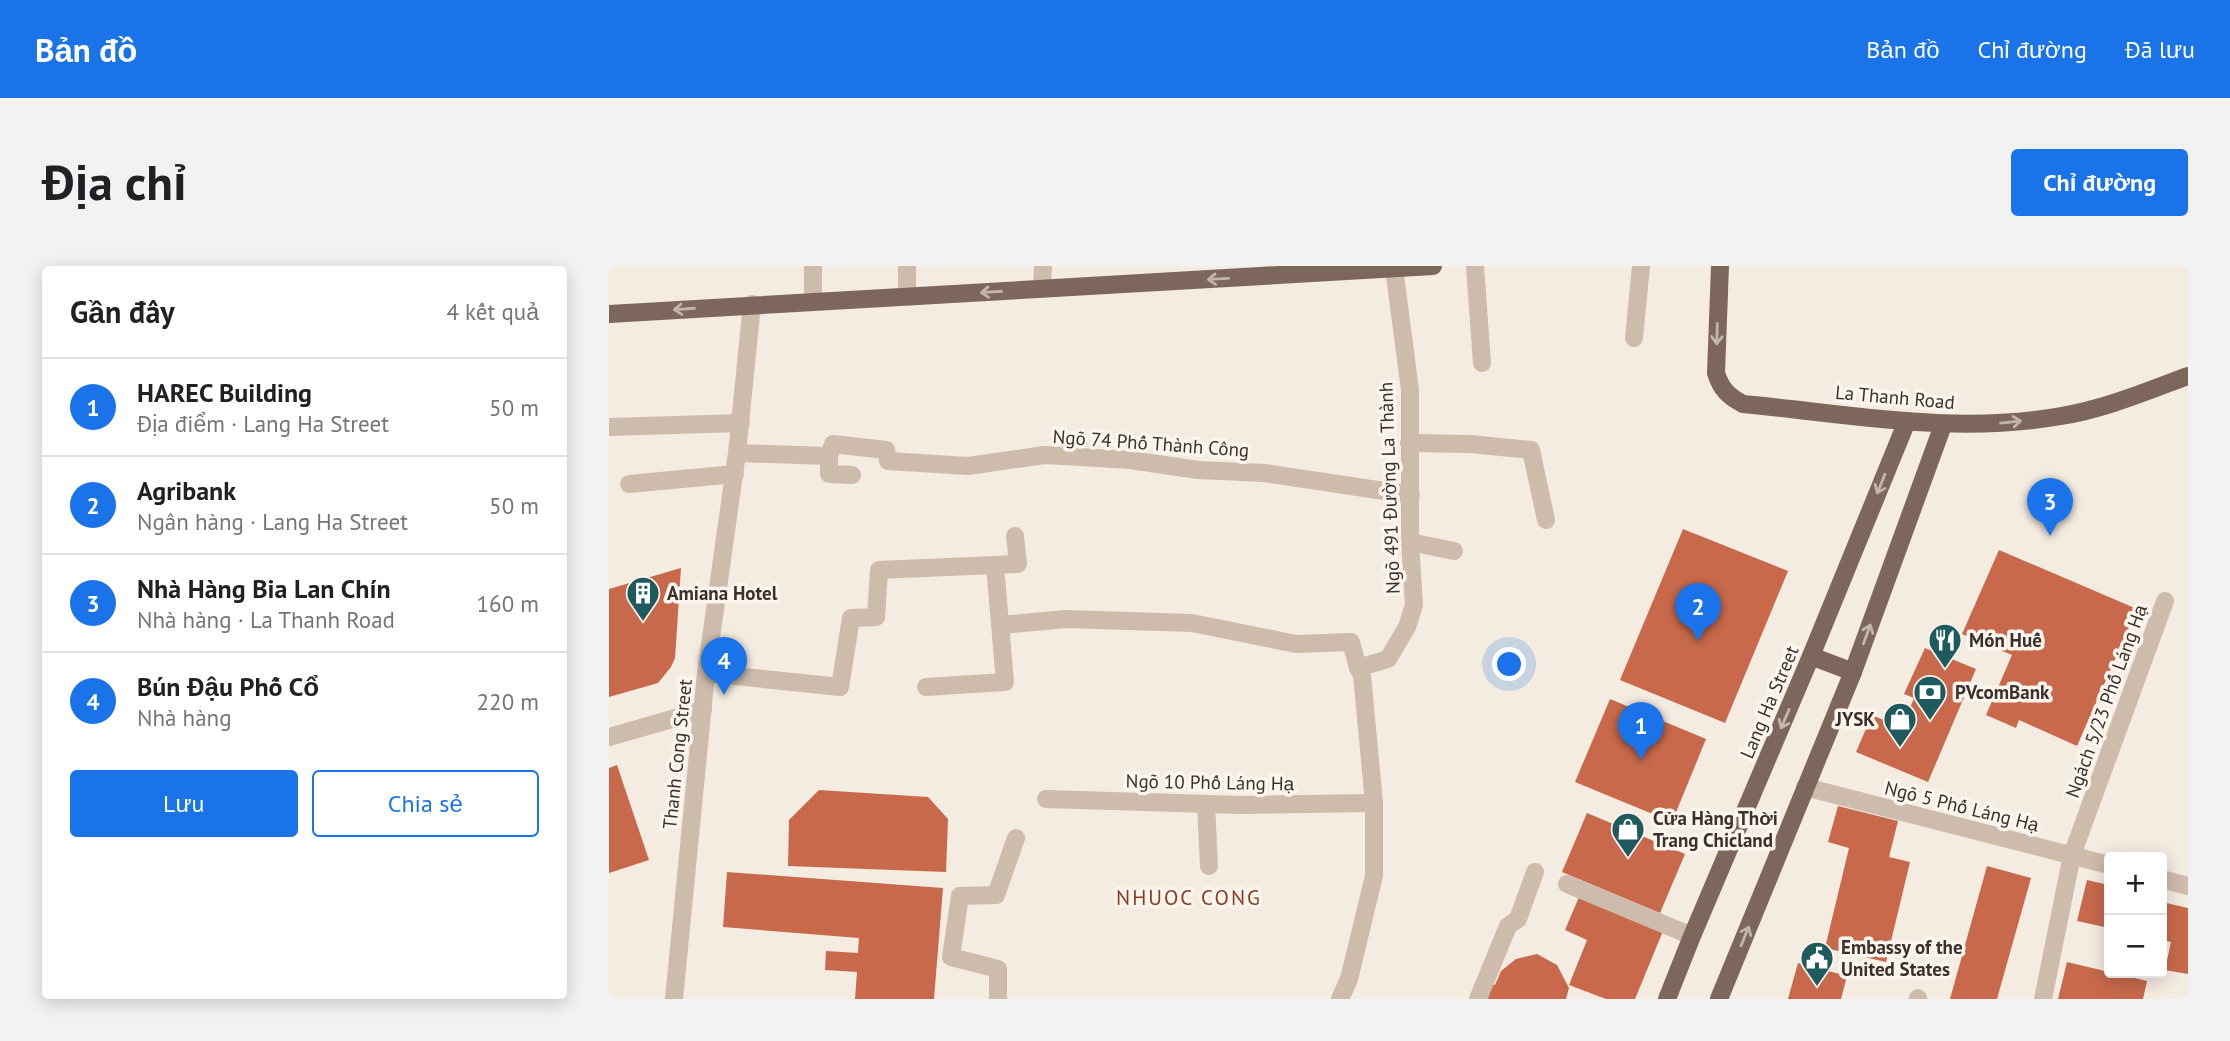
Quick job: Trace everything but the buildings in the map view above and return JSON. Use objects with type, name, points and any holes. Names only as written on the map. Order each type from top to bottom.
[{"type":"main road","points":[[609,314],[1042,289],[1266,271],[1433,266]]},
{"type":"main road","name":"La Thanh Road","points":[[1720,266],[1716,373],[1720,387],[1743,404],[1943,425],[1984,425],[2062,416],[2117,402],[2188,376]]},
{"type":"main road","name":"Lang Ha Street","points":[[1667,999],[1907,421]]},
{"type":"main road","points":[[1719,999],[1853,672],[1943,425]]},
{"type":"main road","points":[[1811,656],[1853,672]]},
{"type":"street","points":[[813,266],[813,301]]},
{"type":"street","points":[[907,266],[907,296]]},
{"type":"street","points":[[1042,289],[1043,266]]},
{"type":"street","points":[[1475,266],[1482,363]]},
{"type":"street","points":[[1634,338],[1641,266]]},
{"type":"street","name":"Ngõ 491 Đường La Thành","points":[[1358,668],[1388,659],[1407,627],[1413,605],[1410,542],[1410,390],[1394,268]]},
{"type":"street","name":"Thanh Cong Street","points":[[674,999],[706,673],[735,474],[752,304]]},
{"type":"street","points":[[609,427],[741,423]]},
{"type":"street","name":"Ngõ 74 Phố Thành Công","points":[[737,453],[829,456],[833,443],[886,450],[888,461],[946,466],[1000,463],[1044,455],[1130,460],[1198,470],[1264,473],[1411,495]]},
{"type":"street","points":[[1409,443],[1470,444],[1531,450],[1546,520]]},
{"type":"street","points":[[829,456],[829,474],[852,475]]},
{"type":"street","points":[[629,484],[735,474]]},
{"type":"street","points":[[706,673],[840,687],[851,618],[876,617],[879,570],[1018,564],[1015,536]]},
{"type":"street","points":[[1410,542],[1454,551]]},
{"type":"street","points":[[926,687],[1005,682],[995,566]]},
{"type":"street","name":"Ngách 5/23 Phố Láng Hạ","points":[[2043,999],[2072,855],[2165,601]]},
{"type":"street","points":[[1001,625],[1066,619],[1192,624],[1296,644],[1351,642],[1362,675],[1374,803],[1374,876],[1349,979],[1339,999]]},
{"type":"street","points":[[609,737],[703,710]]},
{"type":"street","name":"Ngõ 5 Phố Láng Hạ","points":[[1805,787],[2104,864]]},
{"type":"street","name":"Ngõ 10 Phố Láng Hạ","points":[[1046,799],[1206,804],[1374,803]]},
{"type":"street","points":[[1206,804],[1209,866]]},
{"type":"street","points":[[998,999],[998,969],[951,957],[960,895],[996,895],[1016,838]]},
{"type":"street","points":[[1478,999],[1508,926],[1518,919],[1535,872]]},
{"type":"street","points":[[2167,880],[2188,886]]},
{"type":"street","points":[[1567,884],[1692,936]]},
{"type":"place","name":"Nhà Hàng Bia Lan Chín","points":[[2050,536]]},
{"type":"place","name":"Amiana Hotel","points":[[643,623]]},
{"type":"place","name":"Agribank","points":[[1698,641]]},
{"type":"place","name":"Món Huế","points":[[1945,670]]},
{"type":"place","name":"Bún Đậu Phố Cổ","points":[[724,695]]},
{"type":"place","name":"PVcomBank","points":[[1930,722]]},
{"type":"place","name":"JYSK","points":[[1900,749]]},
{"type":"place","name":"HAREC Building","points":[[1641,760]]},
{"type":"place","name":"Cửa Hàng Thời Trang Chicland","points":[[1628,859]]},
{"type":"place","name":"Embassy of the United States","points":[[1817,988]]},
{"type":"district","name":"NHUOC CONG","points":[[1189,898]]}]
